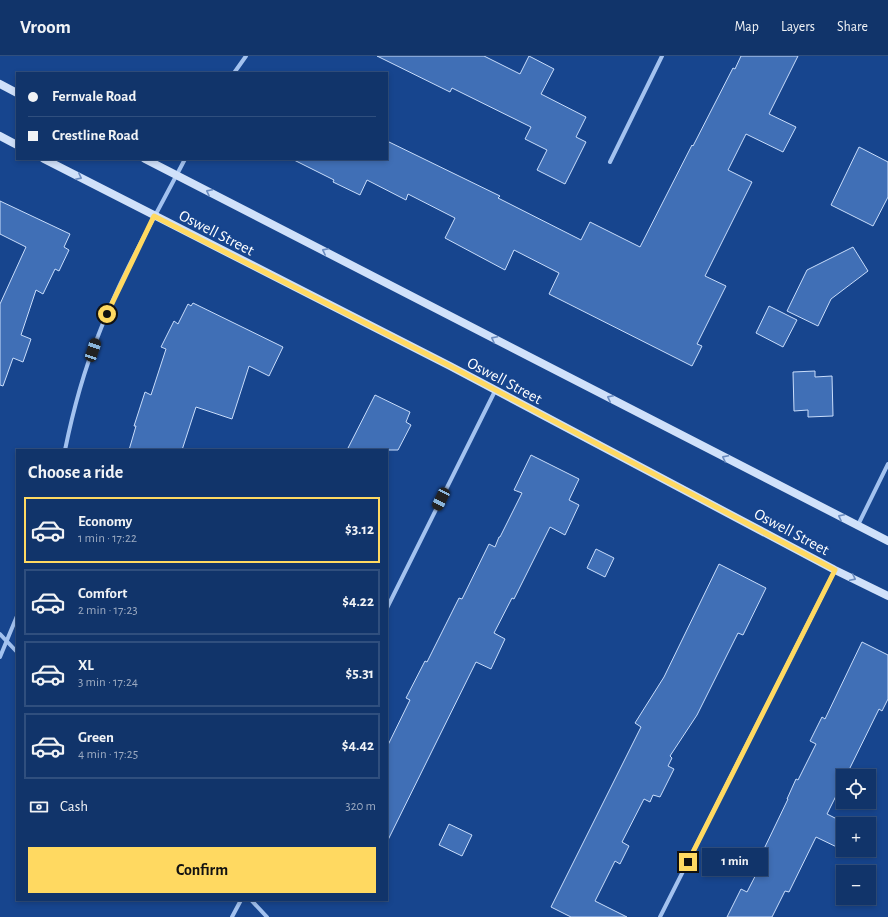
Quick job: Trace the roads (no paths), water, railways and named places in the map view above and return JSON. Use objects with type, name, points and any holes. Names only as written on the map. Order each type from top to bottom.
[{"type":"main road","points":[[0,84],[16,92]]},
{"type":"main road","points":[[0,136],[16,144]]},
{"type":"main road","name":"Oswell Street","points":[[46,160],[450,366],[835,570],[888,596]]},
{"type":"main road","name":"Oswell Street","points":[[147,160],[888,541]]},
{"type":"street","points":[[235,72],[246,56]]},
{"type":"street","points":[[610,162],[662,56]]},
{"type":"street","points":[[65,449],[75,405],[98,336],[117,292],[154,216],[184,160]]},
{"type":"street","points":[[388,606],[495,391]]},
{"type":"street","points":[[858,526],[888,464]]},
{"type":"street","points":[[660,917],[835,570]]},
{"type":"street","points":[[0,657],[16,618]]},
{"type":"street","points":[[0,634],[16,651]]},
{"type":"street","points":[[232,917],[240,901]]},
{"type":"street","points":[[252,901],[267,917]]}]
